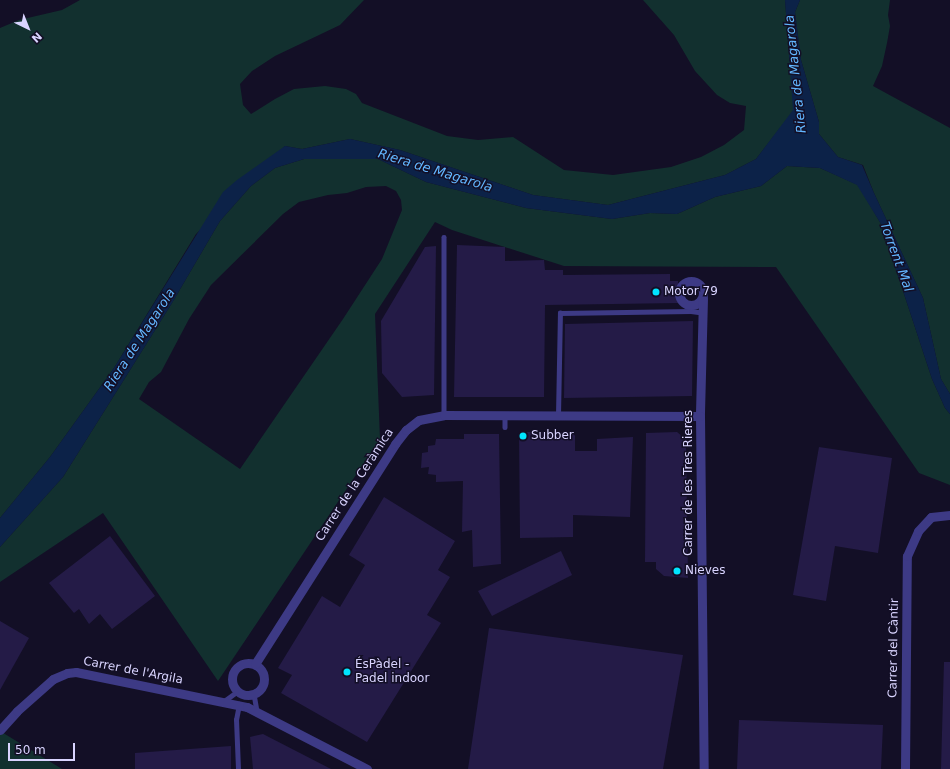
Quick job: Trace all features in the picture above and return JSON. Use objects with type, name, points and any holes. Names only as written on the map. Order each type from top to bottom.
[{"type":"street","points":[[691,306],[698,304],[703,298],[703,290],[699,283],[687,282],[681,287],[679,295],[683,302],[691,306],[700,315]]},
{"type":"street","name":"Carrer de les Tres Rieres","points":[[703,298],[700,315],[700,416],[704,769]]},
{"type":"street","name":"Carrer de la Ceràmica","points":[[255,664],[395,444],[406,430],[419,420],[444,415],[700,416]]},
{"type":"street","name":"Carrer del Càntir","points":[[905,769],[907,556],[918,531],[931,517],[950,515]]},
{"type":"street","points":[[245,663],[255,664],[259,667],[264,677],[262,687],[254,694],[245,695],[238,692],[232,683],[233,672],[240,665],[245,663]]},
{"type":"street","name":"Carrer de l'Argila","points":[[0,730],[53,680],[67,673],[94,674],[239,704],[257,711]]},
{"type":"street","points":[[257,711],[367,769]]},
{"type":"lane","points":[[444,237],[444,415]]},
{"type":"lane","points":[[558,415],[560,313],[691,311],[700,315]]},
{"type":"lane","points":[[505,415],[505,427]]},
{"type":"lane","points":[[224,701],[238,692]]},
{"type":"lane","points":[[254,694],[257,711]]},
{"type":"lane","points":[[238,769],[236,720],[239,704]]},
{"type":"green space","points":[[80,0],[364,0],[340,25],[275,56],[252,71],[240,84],[243,105],[251,114],[294,89],[325,86],[346,89],[356,94],[362,103],[447,136],[478,140],[513,137],[564,170],[613,175],[671,167],[701,157],[724,145],[744,130],[746,106],[730,103],[717,95],[695,71],[674,35],[643,0],[785,0],[794,110],[756,159],[725,175],[608,205],[533,195],[400,150],[350,139],[302,149],[285,146],[196,234],[114,368],[50,457],[0,518],[0,28],[19,20],[62,10]]},
{"type":"green space","points":[[800,0],[890,0],[888,15],[890,26],[887,43],[882,66],[873,86],[950,128],[950,394],[941,379],[923,298],[874,193],[863,165],[838,157],[819,134],[819,122],[801,60],[795,12]]},
{"type":"green space","points":[[304,159],[378,159],[426,182],[526,208],[612,219],[650,213],[677,214],[715,197],[761,186],[787,166],[820,168],[858,185],[881,224],[932,379],[945,408],[950,414],[950,485],[919,473],[776,267],[564,266],[452,230],[435,222],[375,314],[380,439],[218,681],[103,513],[0,582],[0,547],[63,477],[172,303],[220,221],[251,186],[275,168]],"holes":[[[386,186],[396,191],[401,200],[402,210],[382,259],[343,319],[240,469],[139,399],[149,382],[161,372],[189,319],[211,285],[283,214],[299,202],[328,195],[347,193],[366,187]]]},
{"type":"green space","points":[[0,731],[62,769],[0,769]]},
{"type":"water","points":[[785,0],[800,0],[795,12],[801,60],[819,122],[819,134],[838,157],[862,165],[923,298],[941,379],[950,394],[950,414],[945,408],[932,379],[881,224],[857,185],[820,168],[787,166],[761,186],[715,197],[677,214],[650,213],[612,219],[526,208],[426,182],[378,159],[304,159],[275,168],[251,186],[220,221],[172,303],[63,477],[0,547],[0,518],[50,457],[114,368],[223,192],[237,180],[285,146],[302,149],[350,139],[400,150],[533,195],[608,205],[725,175],[756,159],[793,110]]},
{"type":"building","points":[[457,245],[505,247],[505,261],[544,260],[545,270],[563,270],[563,275],[670,274],[670,281],[678,281],[679,303],[545,305],[544,397],[454,397]]},
{"type":"building","points":[[436,246],[434,395],[402,397],[382,373],[381,321],[425,247]]},
{"type":"building","points":[[693,321],[692,396],[564,398],[565,324]]},
{"type":"building","points":[[519,432],[575,432],[575,451],[597,451],[597,439],[633,437],[630,517],[573,515],[573,537],[520,538]]},
{"type":"building","points":[[677,432],[683,437],[686,444],[688,578],[664,576],[656,569],[656,562],[645,562],[646,433]]},
{"type":"building","points":[[464,434],[499,434],[501,564],[473,567],[472,530],[462,532],[463,481],[436,482],[436,475],[428,474],[429,467],[421,468],[422,453],[428,452],[428,446],[435,445],[436,439],[464,439]]},
{"type":"building","points":[[819,447],[892,458],[878,553],[835,546],[826,601],[793,595]]},
{"type":"building","points":[[384,497],[455,541],[438,570],[450,577],[427,615],[441,623],[367,742],[281,693],[292,675],[278,668],[322,596],[340,607],[365,565],[349,555]]},
{"type":"building","points":[[110,536],[155,596],[112,629],[100,614],[89,624],[79,609],[74,613],[49,583]]},
{"type":"building","points":[[561,551],[572,575],[492,616],[478,591]]},
{"type":"building","points":[[0,621],[29,638],[0,690]]},
{"type":"building","points":[[489,628],[683,655],[663,769],[468,769]]},
{"type":"building","points":[[944,662],[950,662],[950,769],[941,769]]},
{"type":"building","points":[[739,720],[883,725],[881,769],[737,769]]},
{"type":"building","points":[[263,734],[331,769],[253,769],[250,737]]},
{"type":"building","points":[[231,746],[231,769],[135,769],[135,753]]},
{"type":"place","name":"Motor 79","points":[[656,292]]},
{"type":"place","name":"Subber","points":[[523,436]]},
{"type":"place","name":"Nieves","points":[[677,571]]},
{"type":"place","name":"ÉsPàdel - Padel indoor","points":[[347,672]]},
{"type":"water label","name":"Riera de Magarola","points":[[796,74]]},
{"type":"water label","name":"Riera de Magarola","points":[[435,171]]},
{"type":"water label","name":"Torrent Mal","points":[[896,257]]},
{"type":"water label","name":"Riera de Magarola","points":[[140,340]]}]
